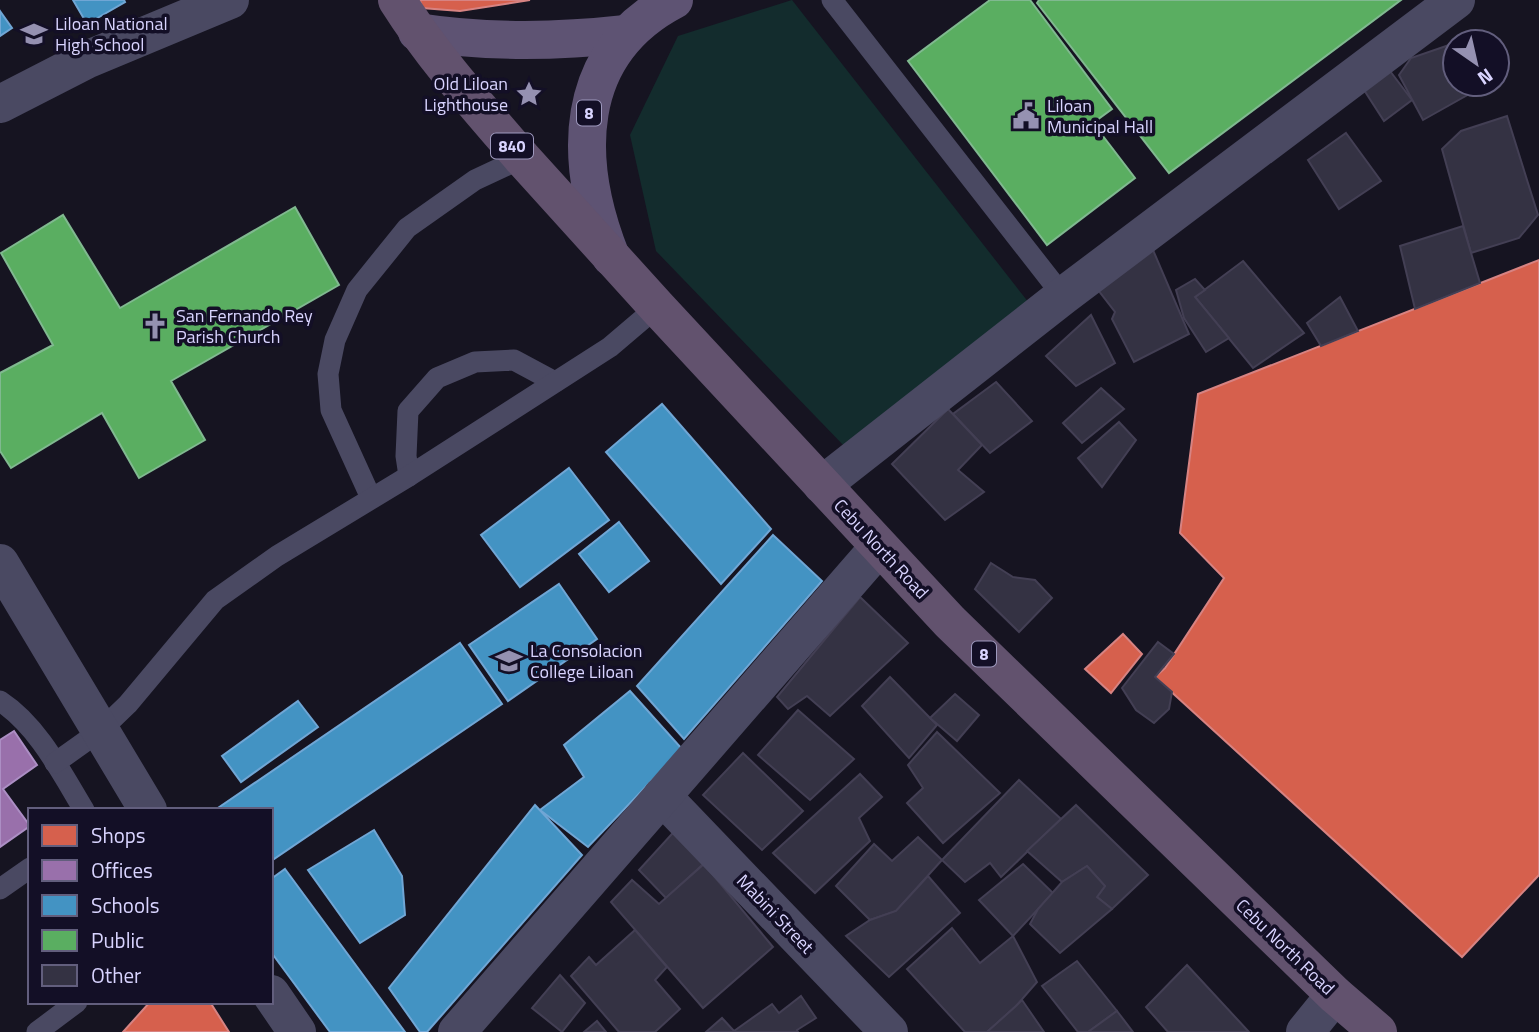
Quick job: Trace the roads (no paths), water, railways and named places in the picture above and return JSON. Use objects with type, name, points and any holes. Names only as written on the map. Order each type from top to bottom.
[{"type":"highway","name":"840","points":[[397,0],[417,32],[469,98],[611,257]]},
{"type":"highway","name":"Cebu North Road","points":[[611,257],[950,622],[1335,995],[1378,1032]]},
{"type":"main road","points":[[417,32],[470,39],[527,42],[650,12]]},
{"type":"main road","name":"Cebu North Road","points":[[611,257],[590,192],[585,156],[586,135],[599,82],[613,54],[650,12]]},
{"type":"street","points":[[0,104],[86,60],[230,0]]},
{"type":"street","points":[[822,485],[1063,296],[1456,0]]},
{"type":"street","points":[[457,1032],[879,547]]},
{"type":"street","points":[[0,563],[147,808]]},
{"type":"street","name":"Mabini Street","points":[[662,796],[889,1032]]},
{"type":"street","points":[[1305,1032],[1335,995]]},
{"type":"street","points":[[273,997],[297,1032]]},
{"type":"lane","points":[[832,0],[1063,296]]},
{"type":"lane","points":[[371,498],[331,410],[327,374],[335,340],[357,290],[408,228],[475,180],[522,158]]},
{"type":"lane","points":[[55,763],[100,731],[128,704],[215,600],[277,556],[610,347],[657,307]]},
{"type":"lane","points":[[409,475],[406,456],[408,411],[437,378],[475,362],[514,360],[555,382]]},
{"type":"lane","points":[[0,701],[22,717],[83,808]]},
{"type":"lane","points":[[0,889],[28,869]]},
{"type":"lane","points":[[37,1032],[74,1004]]},
{"type":"place","name":"Liloan National High School","points":[[34,34]]},
{"type":"place","name":"Old Liloan Lighthouse","points":[[529,94]]},
{"type":"place","name":"Liloan Municipal Hall","points":[[1026,116]]},
{"type":"place","name":"San Fernando Rey Parish Church","points":[[155,326]]},
{"type":"place","name":"La Consolacion College Liloan","points":[[509,661]]}]
